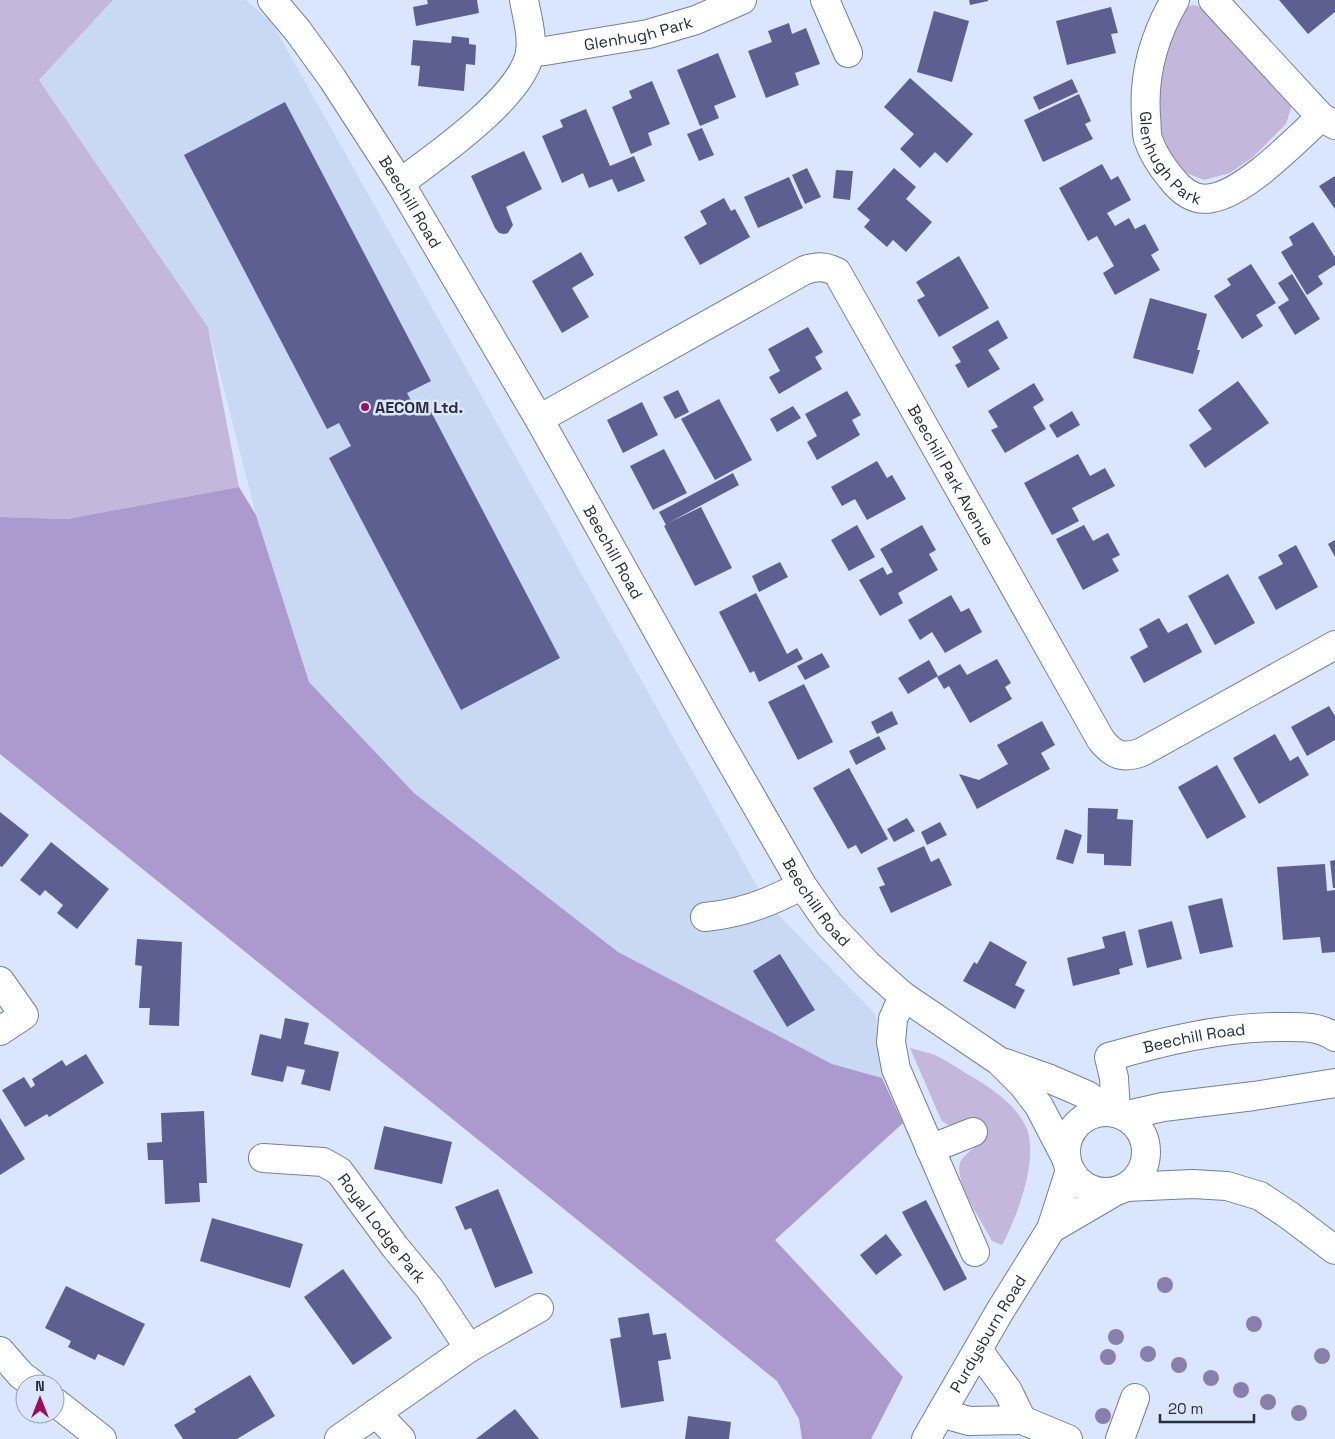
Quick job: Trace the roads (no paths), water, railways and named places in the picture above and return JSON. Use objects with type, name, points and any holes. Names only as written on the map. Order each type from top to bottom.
[{"type":"street","name":"Beechill Road","points":[[272,0],[298,31],[332,78],[400,183],[539,419],[704,715],[802,885],[836,932],[868,965],[904,996],[999,1061],[1023,1085],[1039,1106],[1068,1164]]},
{"type":"street","points":[[400,183],[483,119],[509,91],[524,70],[530,52],[530,35],[524,0]]},
{"type":"street","name":"Glenhugh Park","points":[[530,52],[648,34],[696,20],[742,0]]},
{"type":"street","points":[[825,0],[848,53]]},
{"type":"street","name":"Glenhugh Park","points":[[1175,0],[1164,19],[1150,58],[1146,103],[1148,138],[1159,164],[1179,188],[1198,199],[1213,198],[1232,191],[1328,121],[1213,0]]},
{"type":"street","name":"Beechill Park Avenue","points":[[539,419],[805,270],[817,266],[828,267],[837,272],[1101,740],[1109,749],[1118,754],[1130,756],[1142,752],[1335,645]]},
{"type":"street","points":[[705,917],[734,913],[766,902],[802,885]]},
{"type":"street","points":[[0,981],[24,1015],[0,1031]]},
{"type":"street","points":[[904,996],[893,1019],[891,1042],[896,1069],[975,1252]]},
{"type":"street","name":"Beechill Road","points":[[1117,1114],[1110,1057],[1194,1035],[1247,1028],[1302,1027],[1324,1030],[1335,1037]]},
{"type":"street","name":"Beechill Road","points":[[999,1061],[1050,1079],[1087,1095],[1117,1114]]},
{"type":"street","points":[[1117,1114],[1134,1122],[1141,1132],[1146,1144],[1146,1157],[1143,1169],[1136,1179],[1121,1189],[1105,1193],[1094,1191],[1076,1179],[1068,1164],[1066,1145],[1070,1134],[1077,1124],[1087,1116],[1099,1112],[1117,1114],[1335,1083]]},
{"type":"street","points":[[930,1149],[973,1132]]},
{"type":"street","name":"Royal Lodge Park","points":[[263,1158],[323,1162],[339,1171],[395,1247],[429,1288],[469,1348]]},
{"type":"street","name":"Purdysburn Road","points":[[926,1439],[1000,1311],[1051,1228],[1068,1164]]},
{"type":"street","name":"Purdysburn Road","points":[[1051,1228],[1121,1189],[1193,1184],[1227,1186],[1260,1196],[1335,1250]]},
{"type":"street","points":[[339,1439],[469,1348],[539,1308]]},
{"type":"street","points":[[978,1350],[1008,1391],[1022,1420]]},
{"type":"street","points":[[0,1351],[20,1374]]},
{"type":"street","points":[[1120,1439],[1136,1398]]},
{"type":"street","points":[[65,1410],[102,1439]]},
{"type":"street","points":[[376,1413],[401,1439]]},
{"type":"street","points":[[941,1413],[969,1420],[1022,1420],[1068,1439]]},
{"type":"place","name":"AECOM Ltd.","points":[[365,407]]}]
